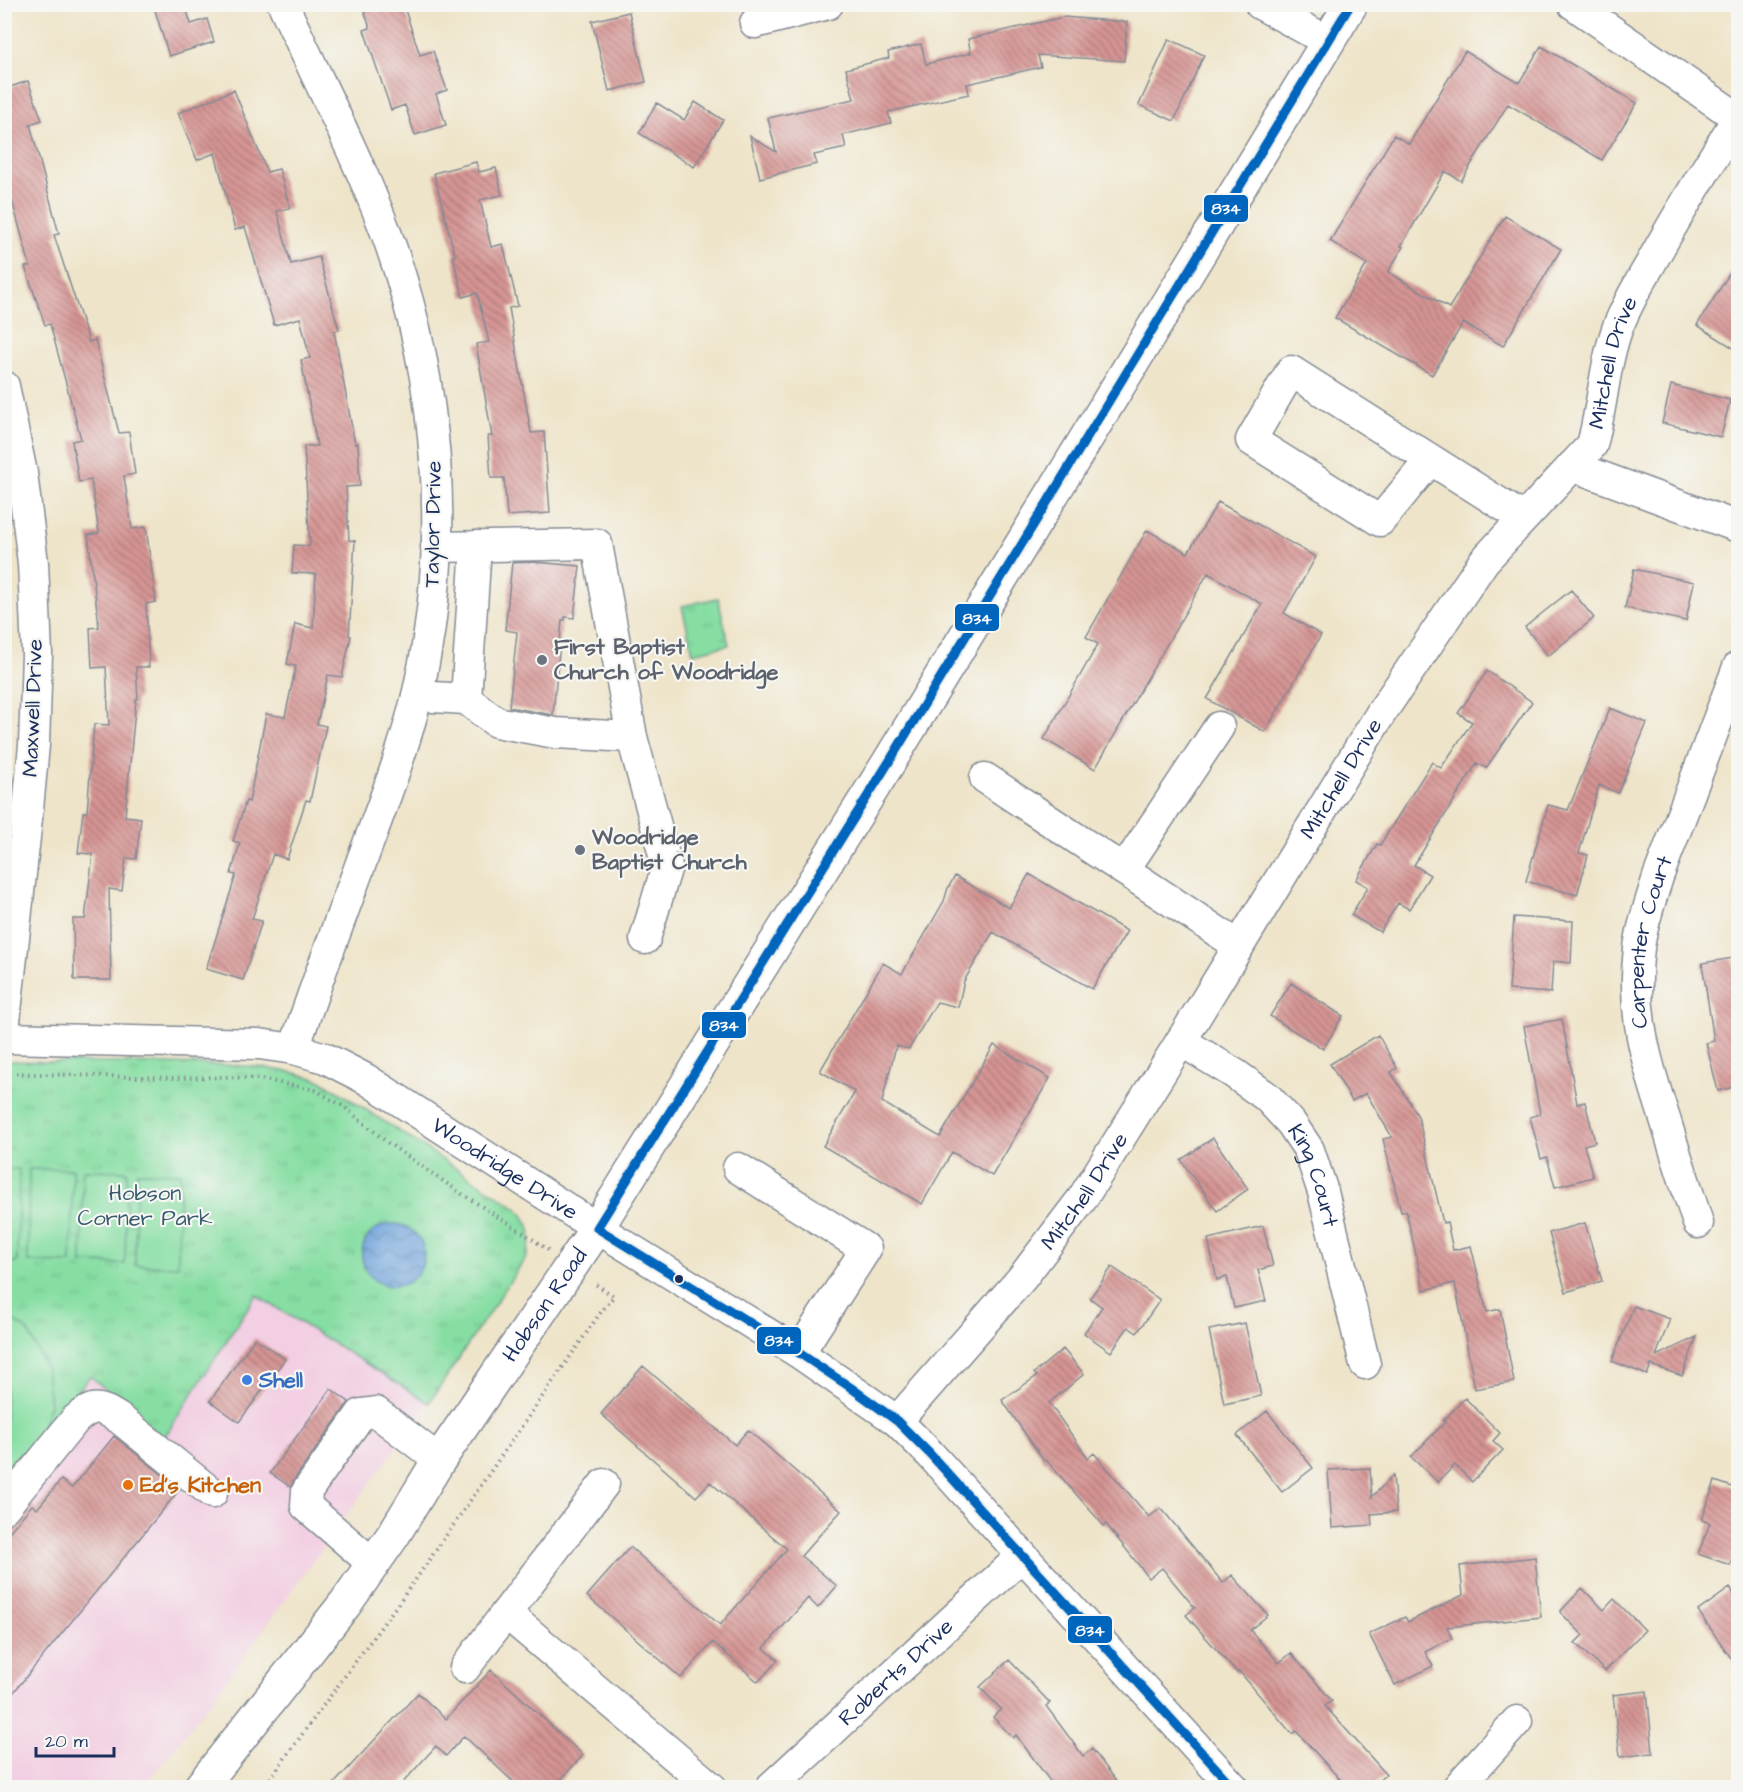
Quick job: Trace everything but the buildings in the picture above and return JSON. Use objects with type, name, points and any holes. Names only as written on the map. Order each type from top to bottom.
[{"type":"main road","name":"Hobson Road","points":[[200,1788],[345,1604],[394,1534],[439,1460],[597,1228],[895,752],[1352,4]]},
{"type":"street","name":"Taylor Drive","points":[[283,4],[361,173],[385,230],[402,280],[420,349],[432,422],[436,471],[436,547],[427,644],[417,696],[392,782],[311,997],[294,1049]]},
{"type":"street","points":[[754,23],[828,4]]},
{"type":"street","points":[[1260,4],[1329,42]]},
{"type":"street","points":[[1573,4],[1738,117]]},
{"type":"street","name":"Mitchell Drive","points":[[897,1421],[1022,1278],[1082,1199],[1381,713],[1484,561],[1592,445],[1612,345],[1633,294],[1738,117]]},
{"type":"street","points":[[1430,460],[1380,521],[1251,440],[1291,370],[1522,519]]},
{"type":"street","name":"Maxwell Drive","points":[[4,386],[22,472],[33,563],[37,654],[34,745],[4,1030]]},
{"type":"street","points":[[1572,466],[1738,527]]},
{"type":"street","points":[[436,547],[597,544],[632,737],[667,866],[645,939]]},
{"type":"street","points":[[466,699],[476,546]]},
{"type":"street","name":"Carpenter Court","points":[[1698,1223],[1648,1068],[1640,1032],[1636,994],[1639,947],[1658,877],[1738,667]]},
{"type":"street","points":[[417,696],[466,699],[496,723],[555,733],[632,737]]},
{"type":"street","points":[[1124,870],[1219,727]]},
{"type":"street","points":[[985,778],[1239,946]]},
{"type":"street","name":"Woodridge Drive","points":[[4,1038],[259,1044],[294,1049],[325,1058],[366,1079],[597,1228],[799,1353],[897,1421],[938,1463],[1233,1788]]},
{"type":"street","name":"King Court","points":[[1181,1041],[1268,1097],[1291,1123],[1309,1150],[1323,1192],[1365,1364]]},
{"type":"street","points":[[738,1168],[866,1250],[799,1353]]},
{"type":"street","points":[[4,1508],[75,1420],[85,1412],[97,1408],[106,1410],[120,1419],[212,1493]]},
{"type":"street","points":[[372,1563],[306,1506],[307,1491],[361,1414],[376,1412],[439,1460]]},
{"type":"street","points":[[465,1668],[604,1484]]},
{"type":"street","name":"Roberts Drive","points":[[770,1788],[1022,1556]]},
{"type":"street","points":[[506,1613],[712,1788]]},
{"type":"street","points":[[1457,1788],[1517,1721]]},
{"type":"path","points":[[4,1073],[171,1078],[227,1077],[261,1079],[315,1090],[343,1107],[388,1143],[459,1192],[525,1234]]},
{"type":"path","points":[[263,1788],[416,1579],[601,1311],[614,1296]]},
{"type":"shaded area","points":[[256,1295],[429,1403],[211,1701],[143,1787],[5,1787],[4,1484],[90,1376],[164,1438]]},
{"type":"green space","points":[[718,598],[729,645],[693,653],[682,606]]},
{"type":"green space","name":"Hobson Corner Park","points":[[5,1061],[246,1066],[285,1071],[322,1081],[517,1208],[529,1225],[531,1236],[527,1256],[429,1403],[256,1295],[164,1438],[90,1376],[5,1484]]},
{"type":"green space","points":[[5,1169],[19,1169],[17,1262],[5,1262]]},
{"type":"green space","points":[[29,1169],[73,1169],[71,1263],[28,1262]]},
{"type":"green space","points":[[83,1170],[127,1171],[125,1264],[82,1263]]},
{"type":"green space","points":[[137,1172],[180,1173],[178,1266],[135,1265]]},
{"type":"green space","points":[[5,1315],[28,1331],[46,1368],[50,1405],[39,1435],[5,1476]]},
{"type":"water","points":[[393,1224],[410,1229],[415,1233],[419,1238],[424,1255],[419,1272],[415,1277],[410,1281],[393,1286],[376,1281],[371,1277],[367,1272],[362,1255],[367,1238],[371,1233],[376,1229]]},
{"type":"transit line","name":"834","points":[[597,1228],[889,762],[1351,4]]},
{"type":"transit line","name":"834","points":[[597,1228],[799,1353],[897,1421],[930,1454],[1234,1788]]},
{"type":"place","name":"First Baptist Church of Woodridge","points":[[542,660]]},
{"type":"place","name":"Woodridge Baptist Church","points":[[580,850]]},
{"type":"place","name":"Shell","points":[[247,1380]]},
{"type":"place","name":"Ed's Kitchen","points":[[128,1485]]}]
